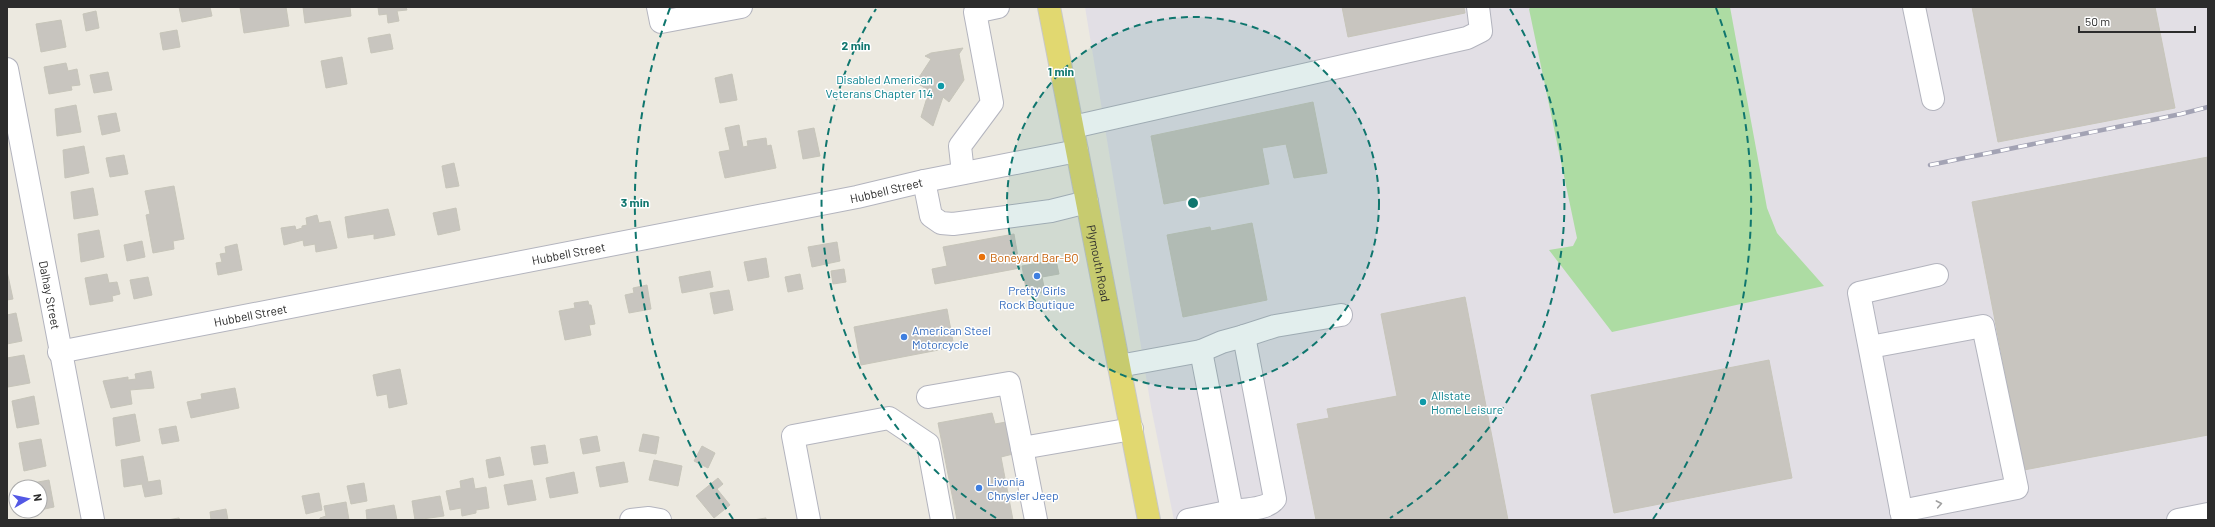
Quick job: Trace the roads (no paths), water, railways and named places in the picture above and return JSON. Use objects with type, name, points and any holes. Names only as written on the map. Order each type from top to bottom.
[{"type":"main road","name":"Plymouth Road","points":[[1049,7],[1149,520]]},
{"type":"street","points":[[658,7],[661,22],[741,7]]},
{"type":"street","points":[[963,173],[960,146],[992,103],[975,12],[998,7]]},
{"type":"street","points":[[1073,127],[1467,38],[1481,31],[1478,7]]},
{"type":"street","points":[[1914,7],[1933,99]]},
{"type":"street","name":"Dalhay Street","points":[[7,69],[59,352],[93,520]]},
{"type":"street","name":"Hubbell Street","points":[[59,352],[857,197],[924,181],[1077,151]]},
{"type":"street","points":[[924,181],[931,216],[941,222],[953,224],[1052,211],[1087,202]]},
{"type":"street","points":[[1870,347],[1984,326],[2017,488],[1902,516],[1859,293],[1938,275]]},
{"type":"street","points":[[1119,366],[1201,351],[1222,342],[1274,326],[1342,315]]},
{"type":"street","points":[[1244,336],[1277,510]]},
{"type":"street","points":[[1201,351],[1233,516]]},
{"type":"street","points":[[928,397],[1009,383],[1036,520]]},
{"type":"street","points":[[809,520],[793,436],[889,418],[928,444],[942,520]]},
{"type":"street","points":[[1022,448],[1132,429]]},
{"type":"street","points":[[1188,520],[1233,516],[1272,504],[1277,510]]},
{"type":"street","points":[[2178,520],[2208,514]]},
{"type":"street","points":[[631,520],[649,518],[660,520]]},
{"type":"railway","points":[[1930,165],[2181,114],[2208,107]]},
{"type":"place","name":"Disabled American Veterans Chapter 114","points":[[941,86]]},
{"type":"place","name":"Boneyard Bar-BQ","points":[[982,257]]},
{"type":"place","name":"Pretty Girls Rock Boutique","points":[[1037,276]]},
{"type":"place","name":"American Steel Motorcycle","points":[[904,337]]},
{"type":"place","name":"Allstate Home Leisure","points":[[1423,402]]},
{"type":"place","name":"Livonia Chrysler Jeep","points":[[979,488]]}]
